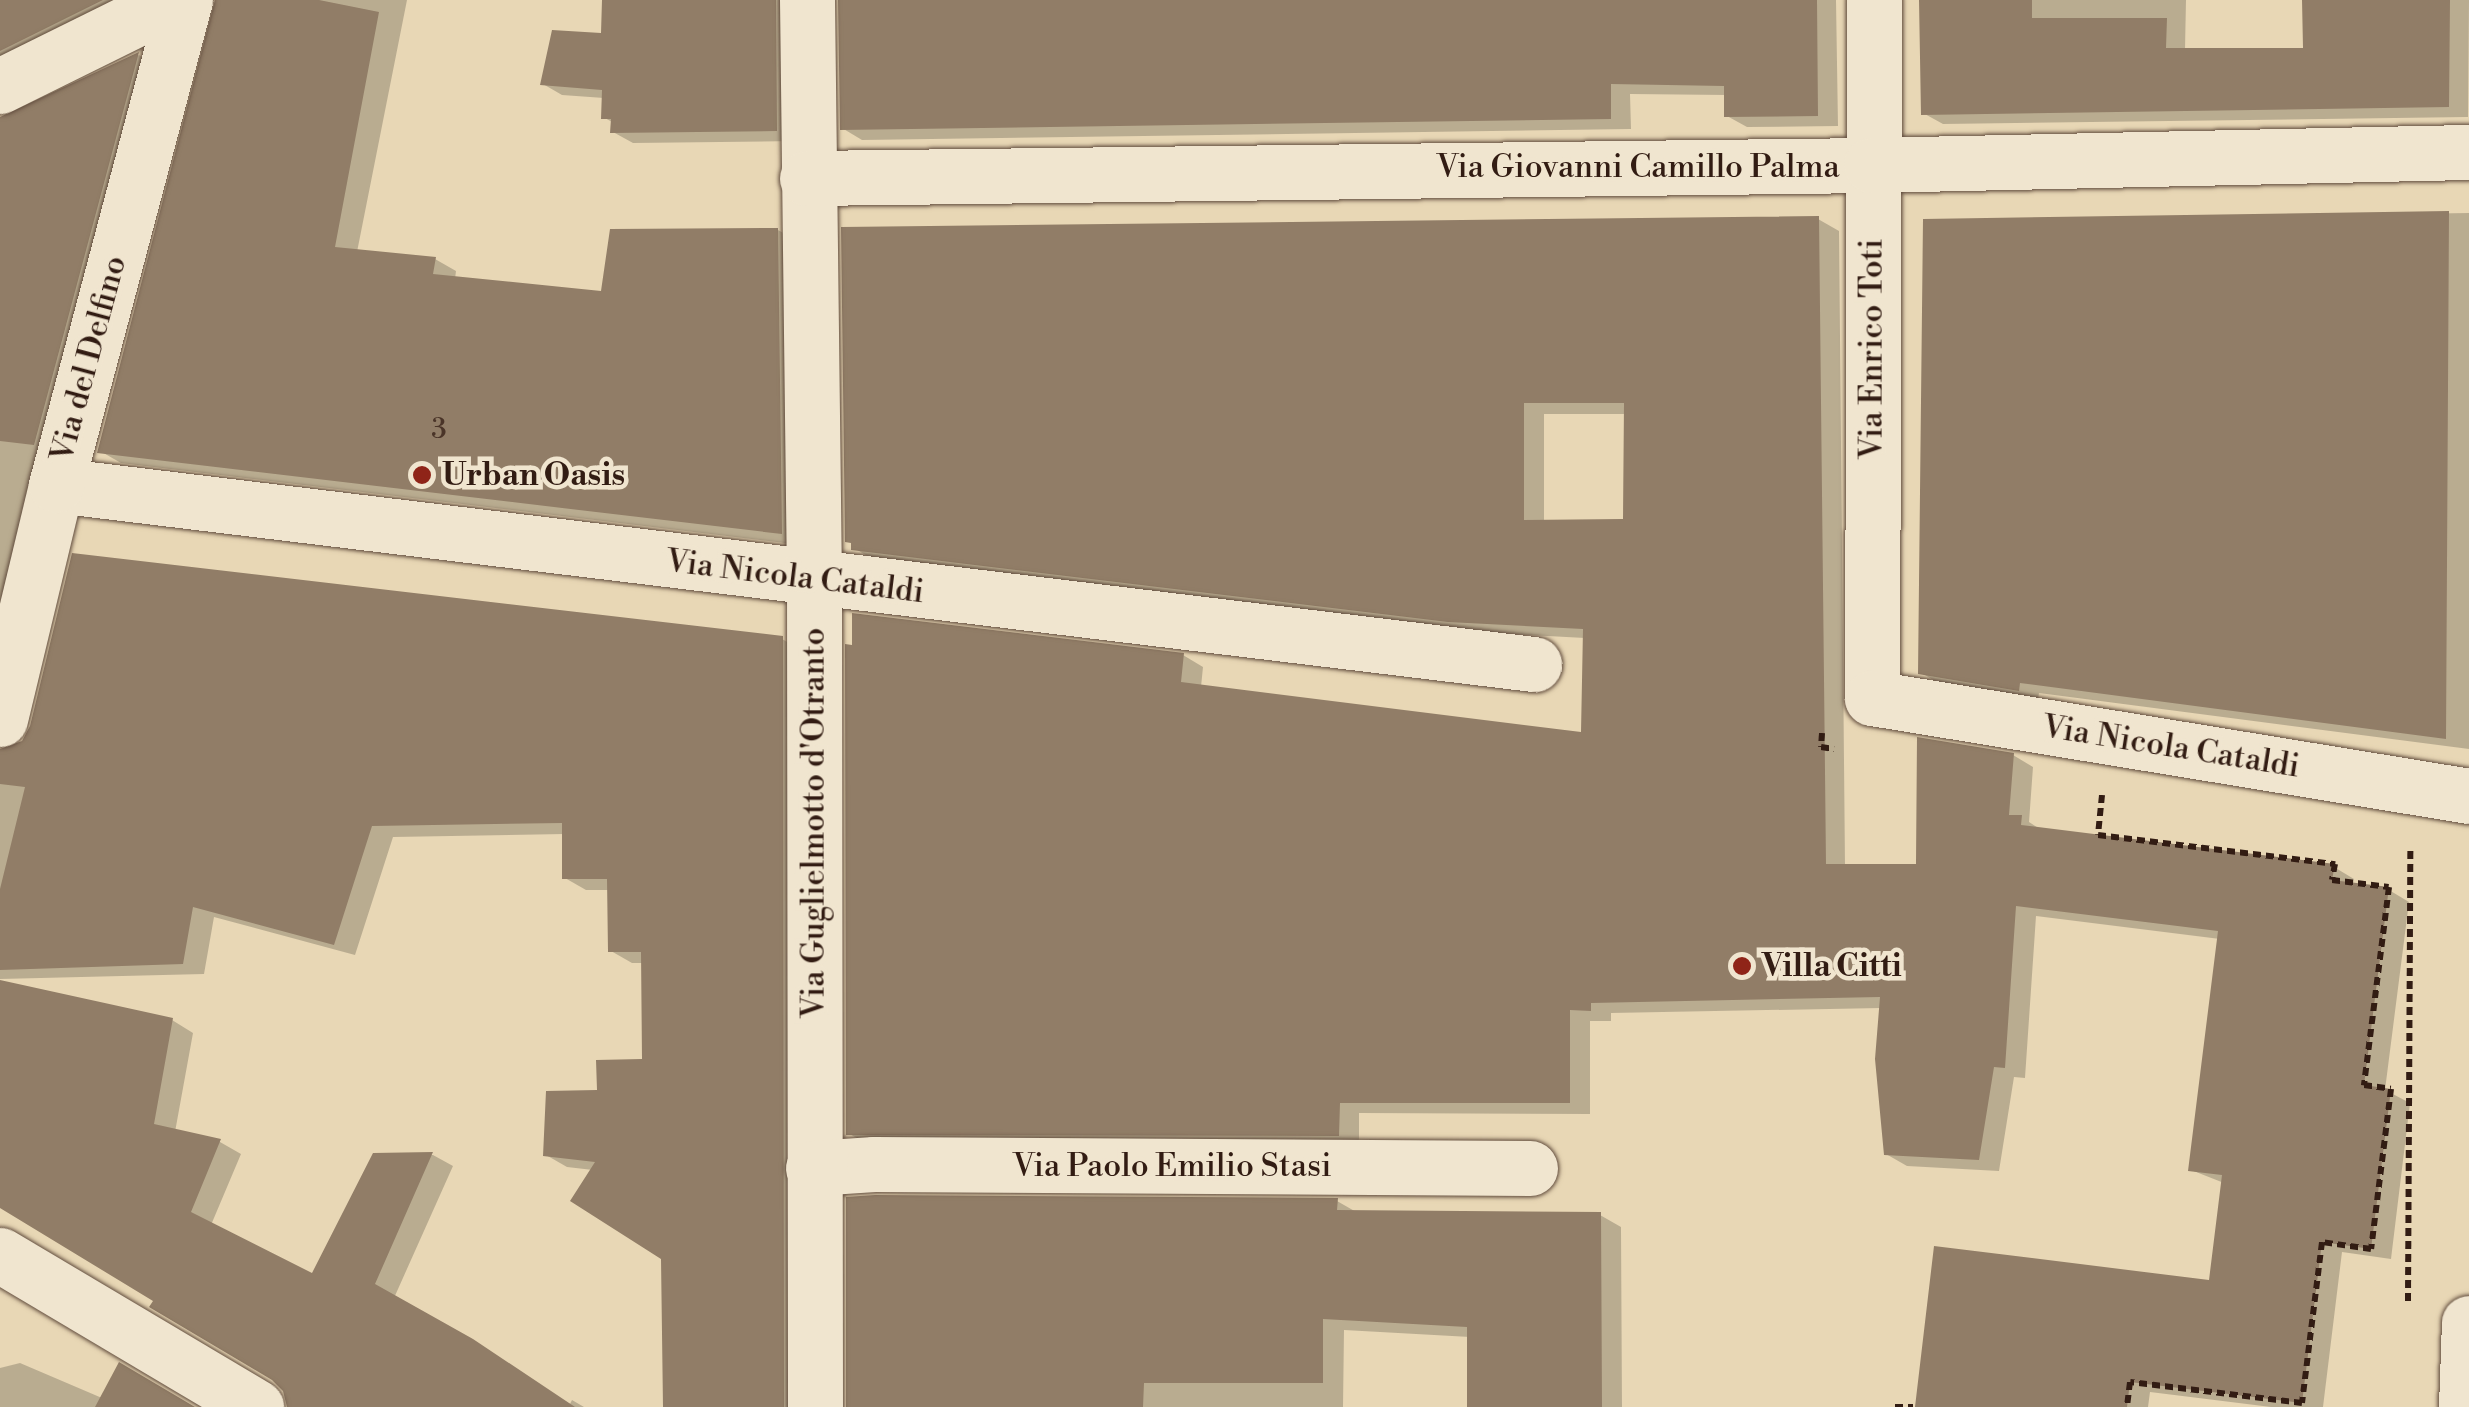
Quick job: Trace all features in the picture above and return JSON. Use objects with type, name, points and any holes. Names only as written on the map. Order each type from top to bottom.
[{"type":"street","points":[[0,86],[174,0]]},
{"type":"street","name":"Via del Delfino","points":[[0,719],[56,485],[185,0]]},
{"type":"street","name":"Via Guglielmotto d'Otranto","points":[[807,0],[814,580],[815,1407]]},
{"type":"street","name":"Via Enrico Toti","points":[[1872,698],[1874,0]]},
{"type":"street","name":"Via Giovanni Camillo Palma","points":[[807,178],[1871,165],[2469,152]]},
{"type":"street","name":"Via Nicola Cataldi","points":[[56,485],[814,580],[1534,664]]},
{"type":"street","name":"Via Nicola Cataldi","points":[[1872,698],[2469,796]]},
{"type":"street","name":"Via Paolo Emilio Stasi","points":[[814,1168],[894,1164],[1530,1168]]},
{"type":"street","points":[[0,1255],[256,1407]]},
{"type":"street","points":[[2466,1407],[2469,1322]]},
{"type":"path","points":[[1830,731],[1822,730],[1821,747],[1850,751]]},
{"type":"path","points":[[2087,787],[2103,789],[2098,835],[2335,864],[2332,880],[2390,888],[2364,1085],[2390,1088],[2370,1248],[2322,1242],[2302,1404],[2130,1382],[2127,1407]]},
{"type":"path","points":[[2408,1310],[2410,845]]},
{"type":"path","points":[[1895,1407],[1913,1407]]},
{"type":"building","points":[[0,0],[103,0],[0,51]]},
{"type":"building","points":[[215,0],[319,0],[379,12],[335,247],[436,257],[433,274],[601,291],[610,229],[778,228],[782,534],[97,453]]},
{"type":"building","points":[[602,0],[776,0],[777,131],[610,133],[611,119],[601,119],[602,90],[540,85],[552,30],[601,33]]},
{"type":"building","points":[[838,0],[1817,0],[1818,116],[1724,117],[1724,86],[1611,84],[1611,119],[840,130]]},
{"type":"building","points":[[1919,0],[2032,0],[2032,18],[2167,18],[2166,48],[2303,48],[2302,0],[2450,0],[2449,107],[1921,115]]},
{"type":"building","points":[[139,52],[34,445],[0,441],[0,117]]},
{"type":"building","points":[[2449,211],[2446,739],[2020,683],[2019,691],[1918,674],[1923,219]]},
{"type":"building","points":[[1819,216],[1826,864],[1916,864],[1917,737],[2014,753],[2009,815],[2022,815],[2021,825],[2335,864],[2332,880],[2389,887],[2364,1085],[2391,1089],[2371,1249],[2322,1242],[2302,1403],[2130,1382],[2127,1407],[1915,1407],[1934,1246],[2209,1280],[2222,1175],[2188,1171],[2218,931],[2016,906],[2005,1068],[1994,1067],[1979,1160],[1884,1155],[1875,1059],[1880,997],[1591,1003],[1591,1011],[1570,1010],[1570,1103],[1340,1103],[1339,1136],[846,1135],[845,644],[852,645],[852,613],[1184,653],[1181,682],[1581,732],[1583,629],[1448,622],[851,550],[851,543],[845,542],[841,227]],"holes":[[[1524,403],[1624,403],[1623,519],[1524,520]]]},
{"type":"building","points":[[72,553],[783,636],[784,1407],[663,1407],[661,1259],[570,1201],[595,1162],[543,1156],[546,1091],[597,1090],[596,1060],[642,1059],[641,952],[608,952],[607,879],[562,879],[562,823],[372,826],[334,945],[193,907],[183,964],[0,970],[0,889],[25,787],[0,784],[0,749],[22,741],[30,726]]},
{"type":"building","points":[[0,980],[173,1018],[154,1124],[221,1139],[191,1212],[312,1273],[373,1153],[433,1152],[375,1284],[473,1339],[575,1407],[287,1407],[283,1391],[272,1380],[149,1307],[153,1301],[0,1208]]},
{"type":"building","points":[[846,1197],[1338,1198],[1337,1210],[1601,1212],[1602,1407],[1467,1407],[1467,1327],[1323,1319],[1323,1383],[1144,1383],[1143,1407],[846,1407]]},
{"type":"building","points":[[119,1362],[195,1407],[95,1407]]},
{"type":"place","name":"Urban Oasis","points":[[422,475]]},
{"type":"place","name":"Villa Citti","points":[[1742,966]]}]
